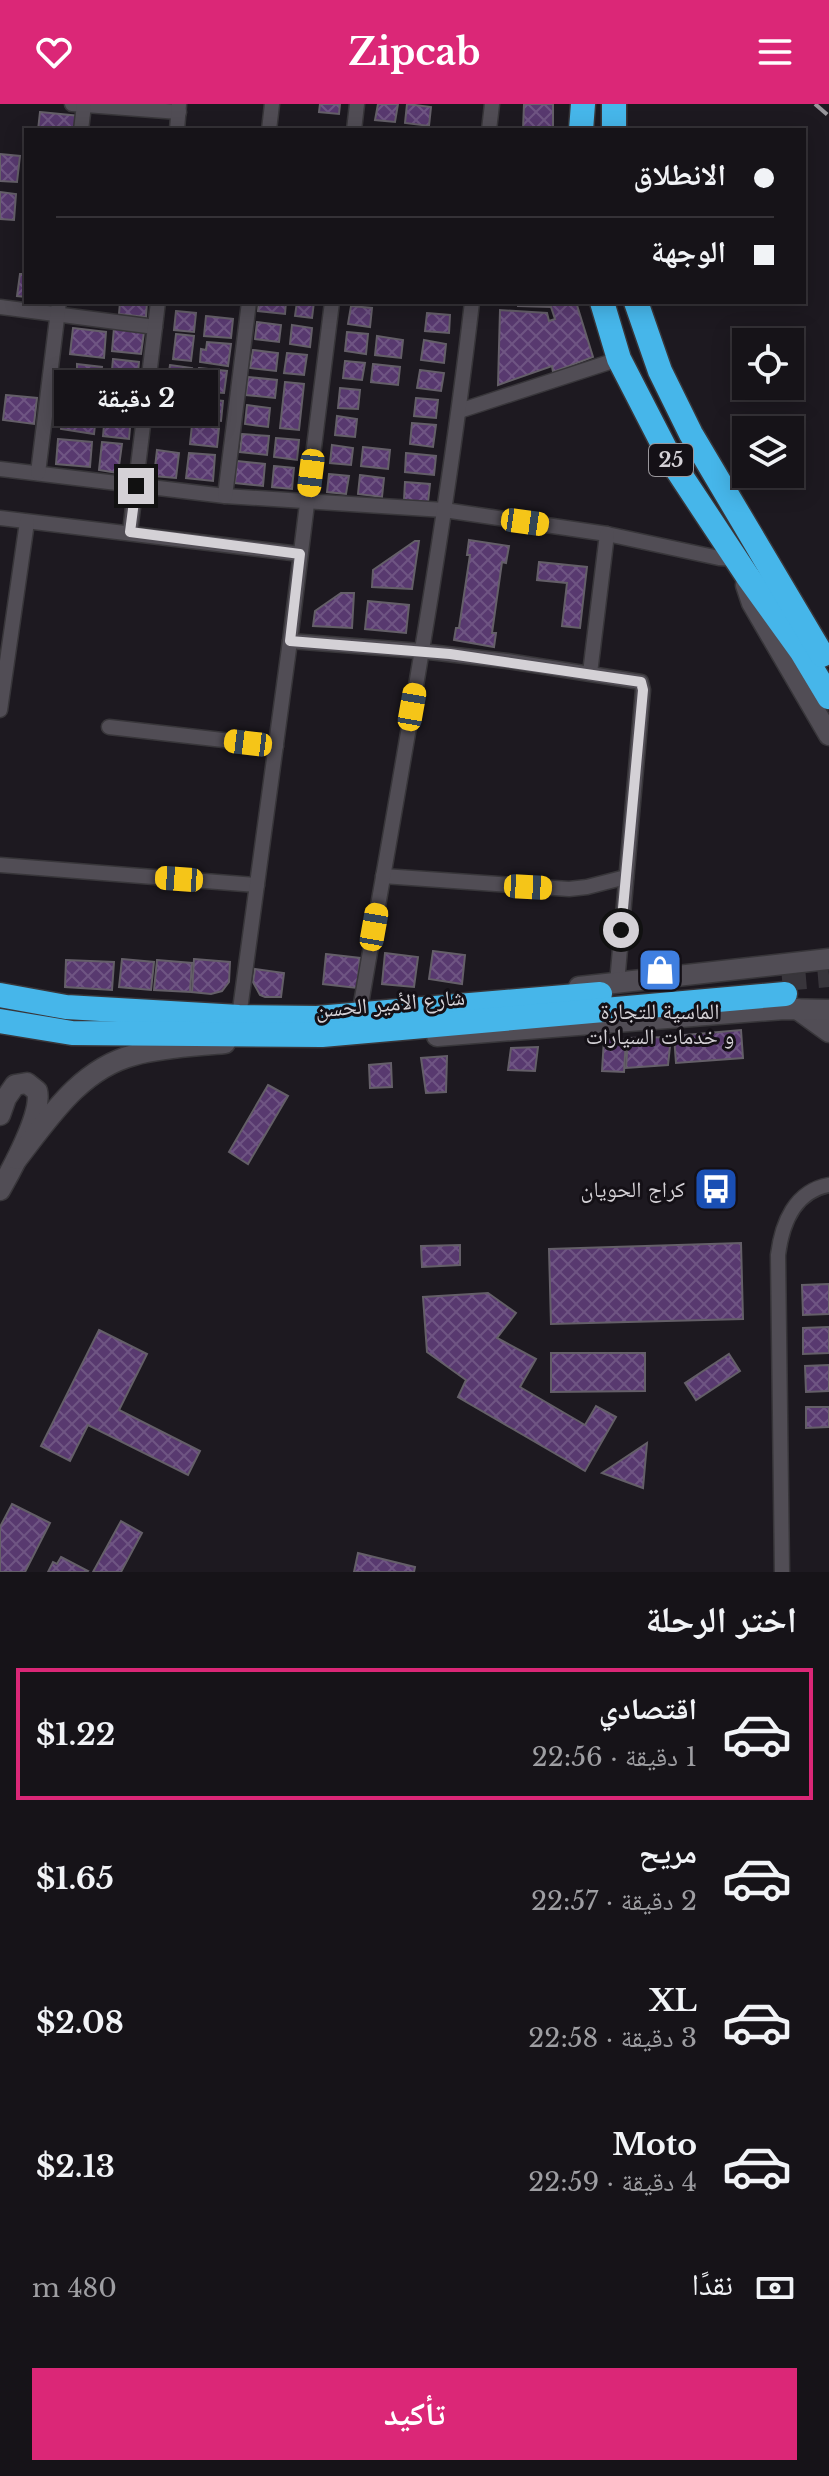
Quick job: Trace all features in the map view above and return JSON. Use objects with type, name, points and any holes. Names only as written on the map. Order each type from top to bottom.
[{"type":"highway","points":[[581,128],[583,104]]},
{"type":"highway","points":[[614,104],[614,128]]},
{"type":"highway","name":"25","points":[[603,304],[619,359],[672,462],[774,594]]},
{"type":"highway","name":"25","points":[[637,304],[660,371],[747,562]]},
{"type":"highway","points":[[774,594],[829,667]]},
{"type":"highway","points":[[774,594],[829,697]]},
{"type":"highway","name":"شارع الأمير الحسن","points":[[0,995],[66,1007],[239,1017],[320,1026],[788,994]]},
{"type":"highway","name":"شارع الأمير الحسن","points":[[0,1021],[72,1033],[279,1037],[320,1026]]},
{"type":"main road","name":"25","points":[[829,644],[793,586],[747,562],[746,585],[752,603],[829,735]]},
{"type":"main road","points":[[320,1026],[361,1004],[826,963]]},
{"type":"main road","points":[[320,1026],[357,1042],[788,994],[829,994]]},
{"type":"main road","points":[[788,994],[829,1010]]},
{"type":"main road","points":[[788,994],[829,1032]]},
{"type":"main road","points":[[17,1159],[56,1107],[91,1074],[114,1062],[160,1050],[279,1037]]},
{"type":"main road","points":[[0,1115],[15,1085],[27,1083],[37,1091],[38,1107],[17,1159],[0,1190]]},
{"type":"street","points":[[269,128],[272,104]]},
{"type":"street","points":[[354,128],[357,104]]},
{"type":"street","points":[[489,128],[492,104]]},
{"type":"street","points":[[81,128],[78,105],[179,108],[177,128]]},
{"type":"street","points":[[130,532],[158,304]]},
{"type":"street","points":[[225,496],[249,304]]},
{"type":"street","points":[[239,1017],[332,304]]},
{"type":"street","points":[[361,1004],[444,510],[472,304]]},
{"type":"street","points":[[0,307],[58,308],[155,327]]},
{"type":"street","points":[[38,473],[58,308]]},
{"type":"street","points":[[459,411],[619,359]]},
{"type":"street","points":[[0,469],[225,496],[444,510],[607,534],[747,562]]},
{"type":"street","points":[[1,519],[300,554]]},
{"type":"street","points":[[0,710],[27,522]]},
{"type":"street","points":[[590,673],[607,534]]},
{"type":"street","points":[[290,641],[421,651],[635,679],[643,685],[617,983]]},
{"type":"street","points":[[109,727],[276,746]]},
{"type":"street","points":[[0,865],[257,885]]},
{"type":"street","points":[[383,876],[569,889],[626,877]]},
{"type":"street","points":[[782,1572],[779,1241],[790,1212],[803,1196],[829,1185]]},
{"type":"building","points":[[320,104],[340,104],[339,114],[319,112]]},
{"type":"building","points":[[378,104],[398,104],[395,122],[375,120]]},
{"type":"building","points":[[407,104],[431,107],[429,126],[405,123]]},
{"type":"building","points":[[524,104],[553,104],[553,128],[523,128]]},
{"type":"building","points":[[40,112],[80,116],[79,128],[38,128]]},
{"type":"building","points":[[0,154],[20,156],[17,182],[0,181]]},
{"type":"building","points":[[0,192],[16,194],[14,220],[0,219]]},
{"type":"building","points":[[20,274],[24,274],[24,297],[17,296]]},
{"type":"building","points":[[120,304],[147,304],[146,317],[119,314]]},
{"type":"building","points":[[259,304],[286,304],[285,314],[258,311]]},
{"type":"building","points":[[297,304],[314,304],[312,318],[295,316]]},
{"type":"building","points":[[577,304],[593,357],[553,372],[552,366],[498,385],[500,310],[547,313],[549,321],[555,319],[551,307],[518,306]]},
{"type":"building","points":[[351,306],[372,308],[370,327],[348,324]]},
{"type":"building","points":[[176,311],[196,313],[194,332],[174,330]]},
{"type":"building","points":[[427,313],[450,315],[449,333],[425,331]]},
{"type":"building","points":[[206,316],[233,319],[231,338],[204,336]]},
{"type":"building","points":[[257,322],[281,325],[279,342],[255,339]]},
{"type":"building","points":[[292,325],[312,328],[310,347],[290,344]]},
{"type":"building","points":[[73,328],[106,332],[104,358],[70,354]]},
{"type":"building","points":[[114,328],[144,332],[141,354],[112,351]]},
{"type":"building","points":[[347,332],[368,334],[366,354],[345,351]]},
{"type":"building","points":[[176,334],[194,336],[191,361],[173,359]]},
{"type":"building","points":[[377,336],[403,340],[401,358],[375,355]]},
{"type":"building","points":[[424,340],[446,344],[444,363],[421,360]]},
{"type":"building","points":[[207,342],[231,344],[228,366],[200,362],[201,349],[206,350]]},
{"type":"building","points":[[253,350],[278,353],[276,371],[250,368]]},
{"type":"building","points":[[287,353],[307,355],[304,375],[284,373]]},
{"type":"building","points":[[113,359],[139,362],[137,383],[111,380]]},
{"type":"building","points":[[345,361],[365,363],[362,380],[343,378]]},
{"type":"building","points":[[77,364],[102,367],[99,397],[65,393],[68,371],[77,371]]},
{"type":"building","points":[[373,364],[400,367],[398,385],[371,382]]},
{"type":"building","points":[[170,365],[192,368],[189,388],[167,385]]},
{"type":"building","points":[[199,368],[227,371],[224,393],[196,391]]},
{"type":"building","points":[[420,370],[444,373],[441,391],[417,388]]},
{"type":"building","points":[[248,377],[277,380],[275,398],[246,395]]},
{"type":"building","points":[[285,382],[304,384],[299,430],[280,428]]},
{"type":"building","points":[[110,386],[131,388],[129,410],[107,408]]},
{"type":"building","points":[[340,388],[360,390],[358,409],[338,408]]},
{"type":"building","points":[[165,393],[189,396],[186,417],[162,414]]},
{"type":"building","points":[[6,395],[37,398],[34,424],[3,420]]},
{"type":"building","points":[[196,398],[223,401],[221,421],[193,418]]},
{"type":"building","points":[[416,398],[438,400],[436,418],[414,416]]},
{"type":"building","points":[[64,403],[97,407],[94,434],[61,429]]},
{"type":"building","points":[[247,405],[270,408],[268,427],[245,424]]},
{"type":"building","points":[[105,414],[131,417],[129,439],[103,436]]},
{"type":"building","points":[[337,416],[357,419],[355,437],[335,435]]},
{"type":"building","points":[[412,423],[436,425],[433,447],[410,444]]},
{"type":"building","points":[[192,425],[219,428],[217,447],[190,444]]},
{"type":"building","points":[[242,434],[269,436],[267,455],[240,452]]},
{"type":"building","points":[[276,438],[299,440],[297,460],[274,457]]},
{"type":"building","points":[[58,439],[92,442],[90,467],[56,464]]},
{"type":"building","points":[[102,442],[122,444],[118,473],[99,470]]},
{"type":"building","points":[[332,445],[353,448],[351,465],[330,463]]},
{"type":"building","points":[[363,447],[390,450],[388,469],[361,466]]},
{"type":"building","points":[[157,450],[179,453],[176,478],[154,476]]},
{"type":"building","points":[[189,453],[215,455],[213,481],[186,478]]},
{"type":"building","points":[[406,453],[436,456],[434,475],[405,472]]},
{"type":"building","points":[[237,461],[265,464],[263,486],[235,483]]},
{"type":"building","points":[[274,466],[294,468],[292,489],[272,487]]},
{"type":"building","points":[[329,474],[349,476],[346,494],[327,492]]},
{"type":"building","points":[[360,475],[384,478],[382,497],[358,494]]},
{"type":"building","points":[[405,482],[430,484],[428,502],[404,500]]},
{"type":"building","points":[[469,540],[509,546],[506,563],[502,562],[492,633],[496,633],[494,647],[454,640],[456,628],[459,628],[470,555],[467,555]]},
{"type":"building","points":[[419,541],[412,589],[372,587],[373,570]]},
{"type":"building","points":[[539,562],[587,567],[580,628],[562,626],[567,583],[537,580]]},
{"type":"building","points":[[341,593],[354,593],[352,628],[313,626],[315,611]]},
{"type":"building","points":[[368,601],[409,605],[406,633],[365,629]]},
{"type":"building","points":[[433,951],[465,955],[462,984],[429,979]]},
{"type":"building","points":[[385,953],[418,957],[414,987],[382,984]]},
{"type":"building","points":[[326,954],[360,958],[357,988],[323,984]]},
{"type":"building","points":[[122,959],[154,962],[151,990],[119,987]]},
{"type":"building","points":[[194,959],[230,962],[229,982],[222,991],[211,994],[192,992]]},
{"type":"building","points":[[66,960],[114,962],[112,990],[65,987]]},
{"type":"building","points":[[157,960],[192,963],[190,992],[154,990]]},
{"type":"building","points":[[255,969],[284,973],[281,997],[260,995],[253,982]]},
{"type":"building","points":[[741,1030],[743,1058],[676,1063],[674,1036]]},
{"type":"building","points":[[671,1037],[668,1065],[626,1068],[628,1038]]},
{"type":"building","points":[[604,1039],[626,1040],[624,1072],[602,1071]]},
{"type":"building","points":[[538,1047],[535,1071],[508,1070],[511,1048]]},
{"type":"building","points":[[447,1056],[446,1092],[426,1093],[421,1058]]},
{"type":"building","points":[[391,1063],[392,1087],[370,1088],[369,1065]]},
{"type":"building","points":[[268,1085],[288,1096],[248,1164],[229,1152]]},
{"type":"building","points":[[741,1243],[743,1319],[551,1324],[549,1249]]},
{"type":"building","points":[[460,1245],[460,1265],[422,1267],[421,1246]]},
{"type":"building","points":[[829,1284],[829,1314],[803,1315],[802,1285]]},
{"type":"building","points":[[488,1293],[516,1313],[497,1338],[536,1359],[520,1387],[585,1425],[596,1406],[616,1417],[585,1471],[458,1397],[466,1380],[427,1352],[423,1297]]},
{"type":"building","points":[[829,1327],[829,1353],[803,1354],[803,1328]]},
{"type":"building","points":[[99,1330],[147,1354],[119,1410],[200,1451],[188,1475],[88,1425],[70,1461],[41,1446]]},
{"type":"building","points":[[551,1353],[645,1353],[645,1391],[551,1392]]},
{"type":"building","points":[[729,1354],[740,1371],[696,1400],[685,1383]]},
{"type":"building","points":[[829,1365],[829,1391],[806,1392],[805,1366]]},
{"type":"building","points":[[806,1407],[829,1407],[829,1427],[806,1428]]},
{"type":"building","points":[[647,1443],[643,1488],[602,1473]]},
{"type":"building","points":[[12,1504],[50,1523],[25,1572],[0,1572],[0,1527]]},
{"type":"building","points":[[121,1521],[142,1533],[121,1572],[93,1572]]},
{"type":"building","points":[[358,1553],[415,1567],[414,1572],[354,1572]]},
{"type":"building","points":[[61,1557],[88,1571],[48,1572],[53,1562],[57,1564]]},
{"type":"tunnel","points":[[782,979],[829,975]]},
{"type":"railway","points":[[815,104],[829,116]]},
{"type":"place","name":"الماسية للتجارة و خدمات السيارات","points":[[660,970]]},
{"type":"place","name":"كراج الحويان","points":[[716,1189]]},
{"type":"route","points":[[136,486],[130,532],[300,554],[290,641],[450,654],[641,682],[643,690],[621,930]]}]
